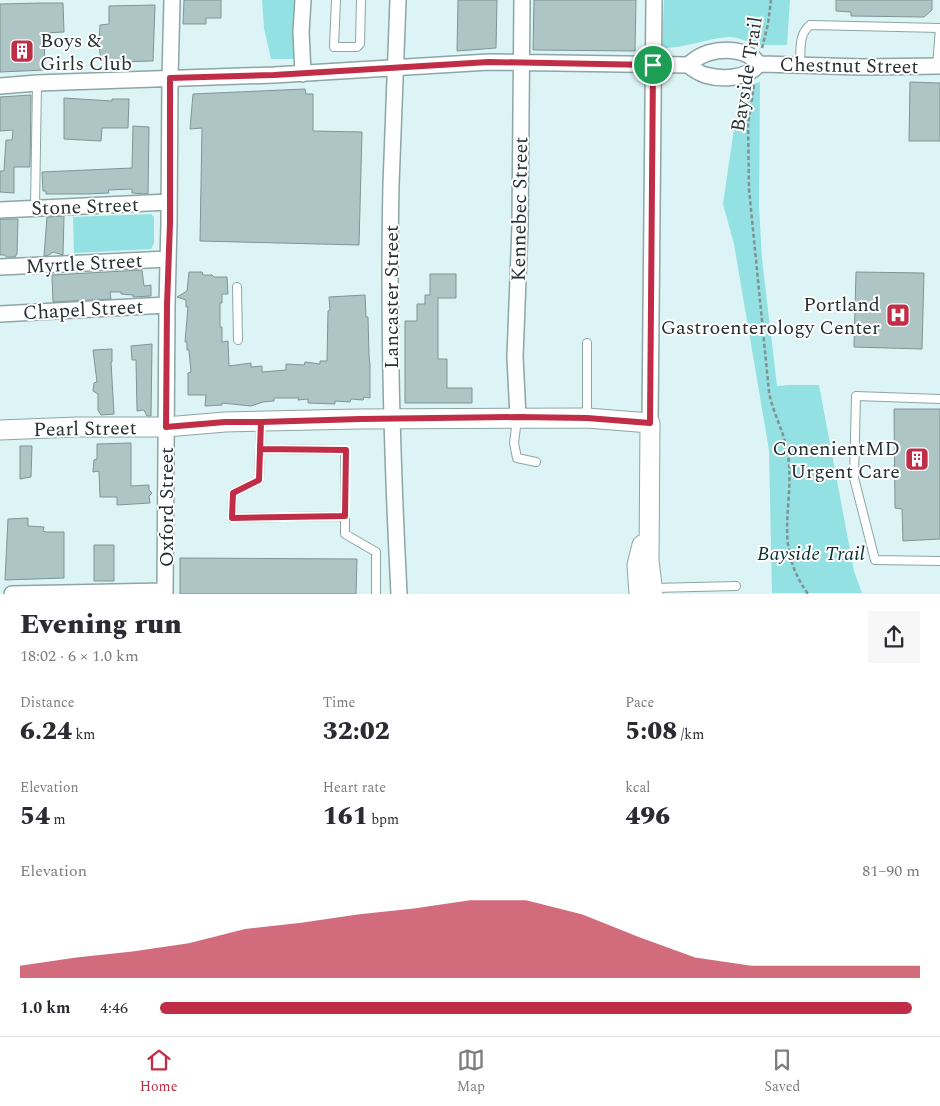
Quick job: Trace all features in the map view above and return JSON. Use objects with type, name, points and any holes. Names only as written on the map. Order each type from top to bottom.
[{"type":"street","name":"Oxford Street","points":[[165,592],[172,0]]},
{"type":"street","points":[[302,0],[303,74]]},
{"type":"street","name":"Lancaster Street","points":[[398,0],[390,250],[392,419],[399,594]]},
{"type":"street","name":"Kennebec Street","points":[[518,417],[516,357],[520,226],[522,0]]},
{"type":"street","points":[[648,592],[637,565],[649,514],[654,0]]},
{"type":"street","name":"Chestnut Street","points":[[688,65],[708,53],[729,50],[747,54],[756,60],[758,64]]},
{"type":"street","name":"Chestnut Street","points":[[0,86],[37,83],[303,74],[489,62],[688,65],[706,75],[724,77],[748,74],[758,64],[862,67],[939,66]]},
{"type":"street","name":"Stone Street","points":[[0,210],[169,202]]},
{"type":"street","name":"Myrtle Street","points":[[0,267],[168,259]]},
{"type":"street","name":"Chapel Street","points":[[0,314],[167,305]]},
{"type":"street","name":"Pearl Street","points":[[0,430],[77,427],[166,427],[225,422],[518,417],[587,418],[650,423]]},
{"type":"street","points":[[12,594],[165,592]]},
{"type":"lane","points":[[336,0],[334,47],[357,47],[360,44],[361,0]]},
{"type":"lane","points":[[800,65],[801,40],[804,30],[810,25],[940,28],[939,66]]},
{"type":"lane","points":[[35,208],[37,83]]},
{"type":"lane","points":[[237,287],[238,340]]},
{"type":"lane","points":[[587,343],[587,418]]},
{"type":"lane","points":[[940,398],[856,396],[854,478],[875,560],[940,561]]},
{"type":"lane","points":[[518,417],[514,443],[517,458],[536,462]]},
{"type":"lane","points":[[261,422],[259,480],[233,493],[232,518],[345,516]]},
{"type":"lane","points":[[260,449],[346,450],[345,534],[376,552],[376,594]]},
{"type":"lane","points":[[648,592],[736,586]]},
{"type":"path","name":"Bayside Trail","points":[[771,0],[768,24],[751,99],[748,133],[749,189],[768,392],[774,414],[785,441],[788,457],[786,524],[788,545],[796,573],[808,594]]},
{"type":"green space","points":[[262,0],[294,0],[298,59],[271,59],[264,28]]},
{"type":"green space","points":[[664,0],[790,0],[787,45],[760,45],[729,37],[664,48],[662,47]]},
{"type":"green space","name":"Bayside Trail","points":[[760,82],[759,206],[762,259],[777,386],[819,385],[854,571],[862,593],[772,593],[769,450],[734,244],[723,204],[740,88]]},
{"type":"green space","points":[[151,214],[154,217],[154,243],[151,249],[74,253],[73,217]]},
{"type":"building","points":[[184,0],[221,0],[221,18],[206,18],[206,24],[183,24]]},
{"type":"building","points":[[458,0],[497,0],[496,48],[457,51]]},
{"type":"building","points":[[534,0],[636,0],[635,51],[533,50]]},
{"type":"building","points":[[836,0],[932,0],[932,10],[924,17],[851,16],[851,12],[836,11]]},
{"type":"building","name":"Boys & Girls Club","points":[[63,3],[64,32],[44,33],[45,70],[0,72],[0,4]]},
{"type":"building","points":[[155,5],[153,61],[101,61],[99,45],[100,25],[109,24],[109,6]]},
{"type":"building","points":[[910,82],[940,83],[940,141],[909,141]]},
{"type":"building","points":[[305,89],[306,94],[313,94],[313,131],[362,132],[359,245],[200,241],[202,128],[190,129],[193,94]]},
{"type":"building","points":[[31,95],[30,167],[14,167],[14,193],[0,192],[0,171],[4,171],[6,140],[12,140],[13,130],[0,131],[0,97]]},
{"type":"building","points":[[64,98],[112,101],[112,99],[129,99],[128,128],[102,128],[101,141],[64,139]]},
{"type":"building","points":[[133,126],[149,127],[148,194],[132,193],[132,189],[108,190],[109,193],[87,194],[46,194],[46,191],[43,191],[42,172],[132,168]]},
{"type":"building","points":[[64,216],[63,255],[53,252],[44,256],[47,217]]},
{"type":"building","points":[[0,219],[18,219],[17,254],[15,257],[0,255]]},
{"type":"building","points":[[142,270],[144,286],[151,285],[151,296],[133,297],[133,295],[121,294],[121,292],[110,292],[111,299],[53,302],[52,275]]},
{"type":"building","points":[[189,272],[202,272],[203,275],[212,275],[214,277],[227,277],[228,294],[222,294],[220,327],[222,327],[222,342],[228,341],[229,366],[251,363],[251,367],[262,366],[262,372],[286,370],[286,364],[304,365],[305,362],[320,364],[320,361],[327,361],[329,297],[365,295],[366,317],[368,317],[370,398],[364,397],[363,400],[351,399],[350,402],[335,401],[335,404],[308,403],[308,399],[298,400],[299,398],[274,398],[274,401],[251,406],[222,403],[222,405],[205,406],[206,395],[188,395],[188,373],[191,372],[189,350],[187,350],[187,342],[185,342],[188,307],[186,307],[186,300],[177,297],[187,291]]},
{"type":"building","points":[[856,272],[924,273],[922,349],[854,347]]},
{"type":"building","points":[[430,274],[456,274],[456,298],[438,298],[438,359],[447,359],[447,388],[472,388],[472,403],[405,403],[405,321],[417,321],[417,304],[425,304],[425,295],[430,295]]},
{"type":"building","points":[[152,344],[151,416],[147,416],[144,410],[137,411],[136,360],[132,360],[131,346]]},
{"type":"building","points":[[112,349],[114,414],[101,415],[98,410],[98,394],[93,391],[94,383],[97,382],[93,350]]},
{"type":"building","name":"ConenientMD Urgent Care","points":[[894,409],[940,409],[940,539],[903,541],[902,509],[895,508]]},
{"type":"building","points":[[131,443],[131,486],[149,485],[149,490],[152,493],[149,496],[150,503],[117,505],[117,497],[100,497],[99,471],[93,472],[94,460],[97,459],[97,444]]},
{"type":"building","points":[[20,446],[32,446],[31,477],[20,479]]},
{"type":"building","points":[[28,518],[28,526],[44,527],[43,531],[46,532],[64,532],[64,578],[5,580],[8,519]]},
{"type":"building","points":[[94,545],[114,545],[114,581],[94,581]]},
{"type":"building","points":[[180,558],[357,559],[356,594],[180,594]]},
{"type":"place","name":"Boys & Girls Club","points":[[22,51]]},
{"type":"place","name":"Portland Gastroenterology Center","points":[[898,315]]},
{"type":"place","name":"ConenientMD Urgent Care","points":[[917,459]]},
{"type":"route","points":[[653,65],[489,62],[274,75],[170,78],[170,223],[166,427],[225,422],[261,422],[260,449],[346,450],[345,516],[232,518],[233,493],[259,480],[261,422],[518,417],[587,418],[650,423],[653,65]]}]
